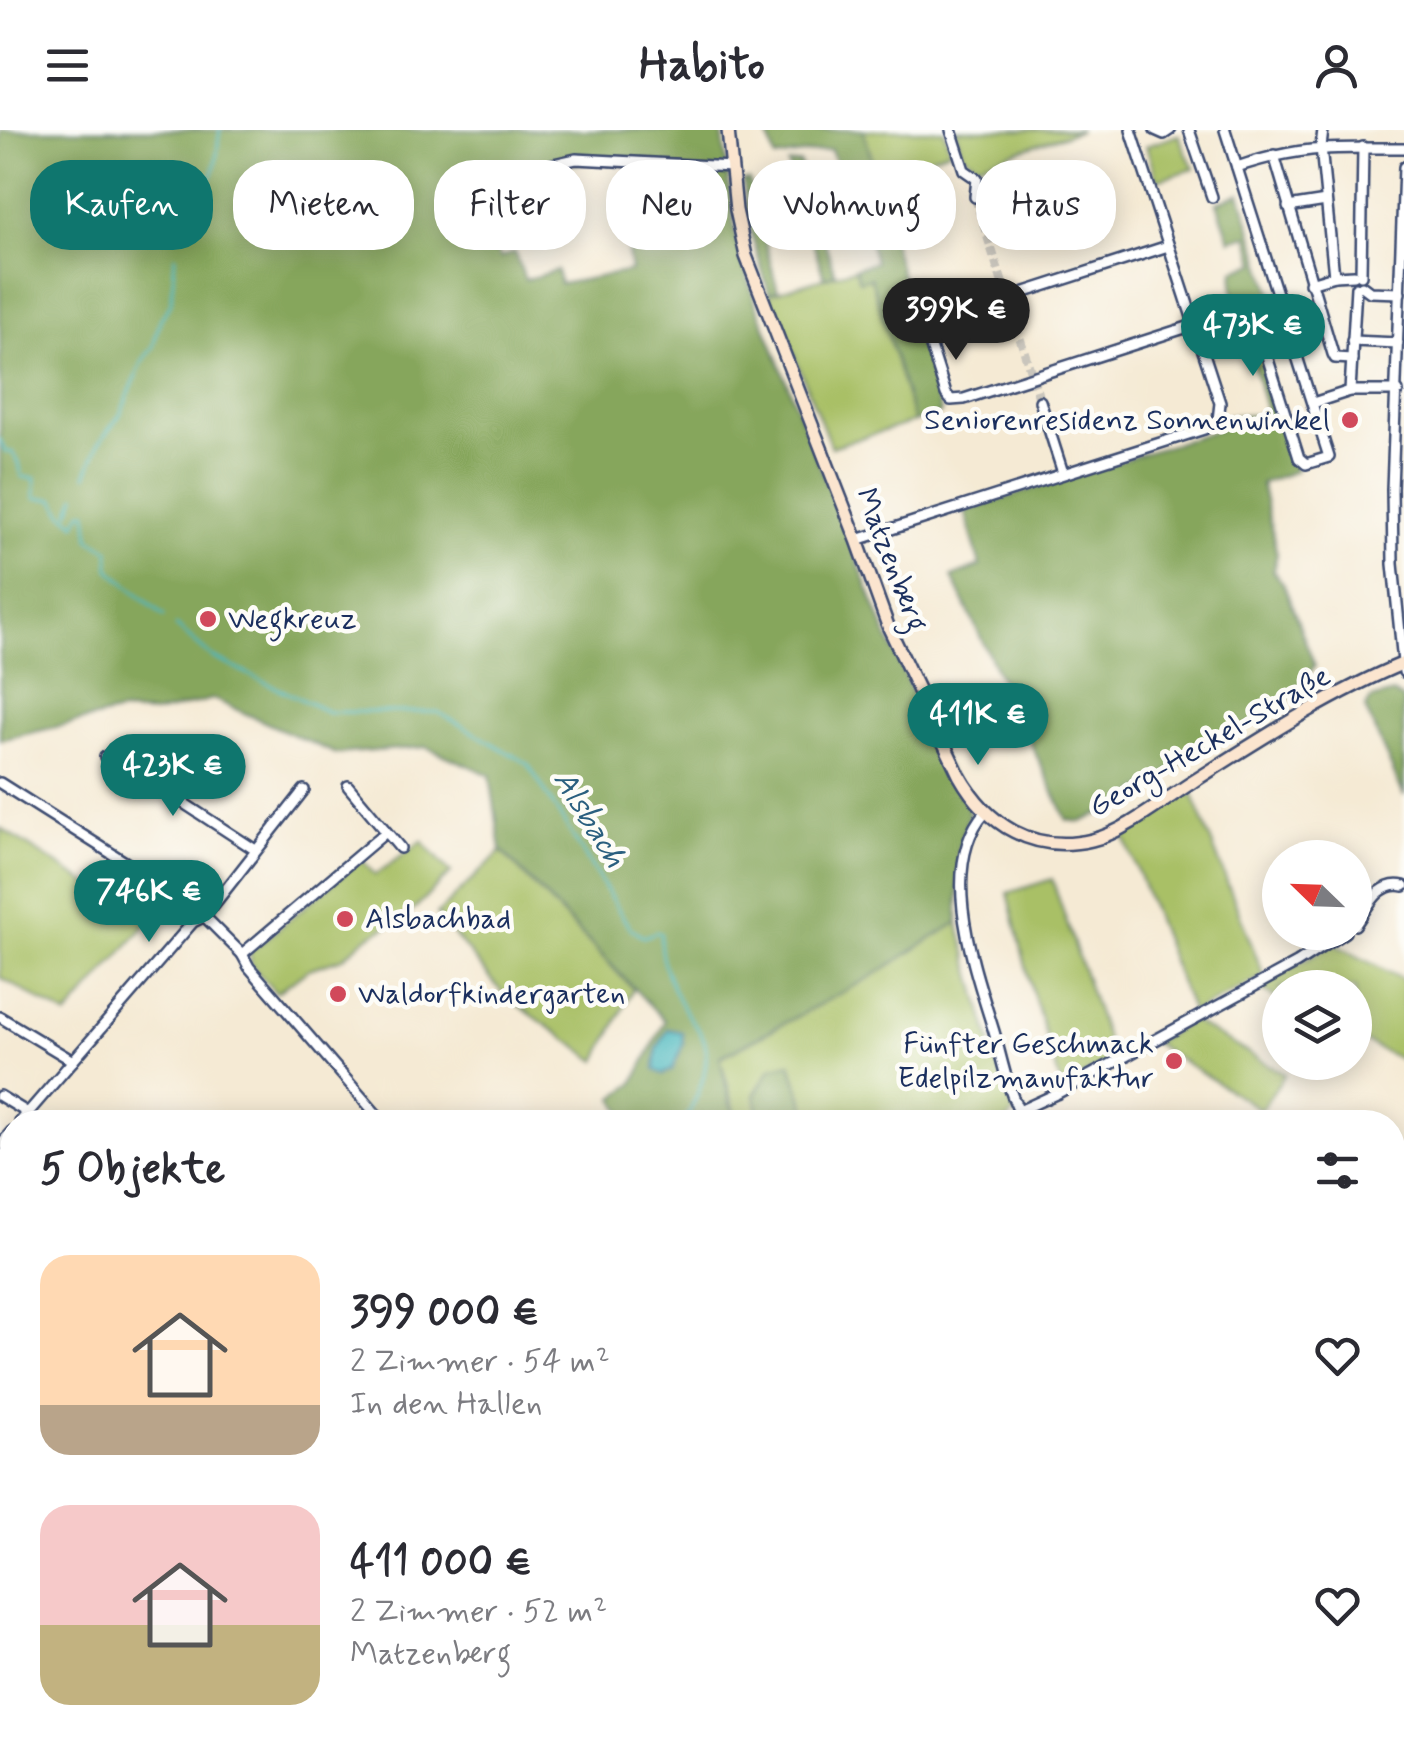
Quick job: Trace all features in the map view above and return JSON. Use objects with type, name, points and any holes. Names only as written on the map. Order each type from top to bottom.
[{"type":"street","name":"Matzenberg","points":[[728,130],[736,210],[746,256],[888,626],[942,743],[966,788],[985,812]]},
{"type":"street","points":[[951,130],[964,170],[977,179],[975,197]]},
{"type":"street","points":[[857,540],[1214,424],[1220,416],[1220,403],[1131,130]]},
{"type":"street","points":[[1154,130],[1164,134],[1170,130]]},
{"type":"street","points":[[1188,130],[1212,197]]},
{"type":"street","points":[[1225,130],[1236,167],[1281,305],[1329,457],[1306,464],[1299,458],[1255,318],[1259,311],[1281,305]]},
{"type":"street","points":[[1324,130],[1334,276]]},
{"type":"street","points":[[1236,167],[1274,155],[1325,147],[1404,148]]},
{"type":"street","points":[[1350,391],[1362,148]]},
{"type":"street","points":[[1274,155],[1335,358],[1352,359]]},
{"type":"street","points":[[572,160],[732,167]]},
{"type":"street","points":[[1403,666],[1393,564],[1392,489],[1404,167]]},
{"type":"street","points":[[1288,207],[1326,201]]},
{"type":"street","points":[[1168,246],[932,322],[926,330],[946,394],[951,400],[964,399],[1194,325]]},
{"type":"street","points":[[1310,283],[1334,276],[1358,281],[1370,292],[1400,292]]},
{"type":"street","points":[[1288,327],[1320,316]]},
{"type":"street","points":[[1352,341],[1398,342]]},
{"type":"street","points":[[1312,403],[1350,391],[1398,392]]},
{"type":"street","points":[[1040,401],[1064,473]]},
{"type":"street","name":"Georg-Heckel-Straße","points":[[985,812],[1013,833],[1038,842],[1070,844],[1099,838],[1342,692],[1403,666]]},
{"type":"street","points":[[105,757],[116,759],[254,849]]},
{"type":"street","points":[[0,783],[192,904],[242,954],[258,978],[374,1110]]},
{"type":"street","points":[[348,786],[400,848]]},
{"type":"street","points":[[31,1110],[193,922],[205,916],[304,790]]},
{"type":"street","points":[[985,812],[967,841],[964,908],[977,974],[1017,1110]]},
{"type":"street","points":[[242,954],[386,832]]},
{"type":"street","points":[[1372,903],[1388,885],[1404,886]]},
{"type":"street","points":[[1022,1110],[1316,950]]},
{"type":"street","points":[[0,1017],[73,1061]]},
{"type":"street","points":[[0,1096],[23,1110]]},
{"type":"green space","points":[[0,130],[722,130],[726,160],[434,160],[434,250],[496,250],[500,258],[515,252],[525,280],[557,270],[560,284],[631,271],[628,252],[635,250],[728,250],[728,177],[736,239],[756,304],[885,631],[941,757],[968,807],[959,849],[958,922],[871,977],[720,1057],[733,1110],[621,1110],[614,1098],[633,1084],[665,1021],[501,850],[490,775],[426,747],[336,754],[213,699],[155,714],[121,712],[0,740]]},
{"type":"green space","points":[[783,130],[863,130],[872,160],[834,160],[831,150],[775,158],[768,136]]},
{"type":"green space","points":[[863,130],[944,130],[950,150],[920,160],[872,160]]},
{"type":"green space","points":[[955,130],[1081,130],[990,160],[976,163],[963,154]]},
{"type":"green space","points":[[1178,135],[1194,169],[1157,180],[1146,146]]},
{"type":"green space","points":[[748,180],[748,210],[743,181]]},
{"type":"green space","points":[[1240,193],[1274,301],[1254,308],[1251,320],[1296,471],[1261,483],[1277,554],[1273,571],[1283,583],[1315,666],[1285,703],[1111,809],[1081,822],[1067,820],[952,577],[980,566],[965,511],[1226,427],[1224,417],[1266,412],[1233,288],[1234,270],[1256,263],[1248,235],[1230,240],[1217,203]]},
{"type":"green space","points":[[756,250],[767,250],[778,291],[769,294]]},
{"type":"green space","points":[[815,250],[827,250],[835,274],[824,278]]},
{"type":"green space","points":[[872,250],[895,250],[941,413],[914,422],[871,278],[859,281],[855,268],[875,262]]},
{"type":"green space","points":[[867,265],[914,422],[831,447],[790,345],[785,343],[769,294]]},
{"type":"green space","points":[[1393,693],[1403,700],[1404,796],[1365,708],[1371,699]]},
{"type":"green space","points":[[1192,793],[1262,977],[1192,1013],[1123,833]]},
{"type":"green space","points":[[0,828],[148,922],[67,1016],[0,977]]},
{"type":"green space","name":"Alsbachbad","points":[[422,841],[451,873],[408,915],[363,940],[343,958],[309,969],[276,993],[251,965],[250,952],[362,859],[375,875]]},
{"type":"green space","points":[[501,851],[633,989],[597,1061],[505,996],[437,914]]},
{"type":"green space","points":[[1052,879],[1113,1059],[1062,1088],[1008,893]]},
{"type":"green space","points":[[958,922],[1013,1110],[807,1110],[790,1063],[771,1069],[755,1093],[758,1110],[735,1110],[720,1058],[871,977]]},
{"type":"green space","points":[[1324,950],[1346,950],[1404,980],[1404,1061],[1372,1045],[1372,970],[1288,970]]},
{"type":"green space","points":[[1192,1021],[1262,1061],[1262,1080],[1281,1080],[1261,1110],[1154,1043]]},
{"type":"green space","points":[[790,1063],[807,1110],[758,1110],[755,1094],[771,1068]]},
{"type":"water","points":[[668,1029],[682,1032],[683,1044],[672,1070],[663,1074],[655,1070],[657,1049]]},
{"type":"waterway","points":[[213,173],[220,130]]},
{"type":"waterway","points":[[86,476],[99,443],[120,415],[171,303],[175,256]]},
{"type":"waterway","name":"Alsbach","points":[[0,439],[5,452],[12,452],[19,463],[22,477],[35,478],[35,498],[54,499],[76,524],[82,512],[87,512],[90,539],[109,550],[109,569],[164,616]]},
{"type":"waterway","points":[[69,513],[76,496]]},
{"type":"waterway","name":"Alsbach","points":[[176,626],[212,657],[328,712],[438,712],[528,764],[629,927],[643,937],[661,934],[661,952],[670,982],[703,1037],[706,1049],[704,1076],[690,1110]]},
{"type":"tunnel","points":[[975,197],[1040,401]]},
{"type":"place","name":"Seniorenresidenz Sonnenwinkel","points":[[1350,420]]},
{"type":"place","name":"Wegkreuz","points":[[208,619]]},
{"type":"place","name":"Alsbachbad","points":[[345,919]]},
{"type":"place","name":"Waldorfkindergarten","points":[[338,994]]},
{"type":"place","name":"Fünfter Geschmack Edelpilzmanufaktur","points":[[1174,1061]]}]
